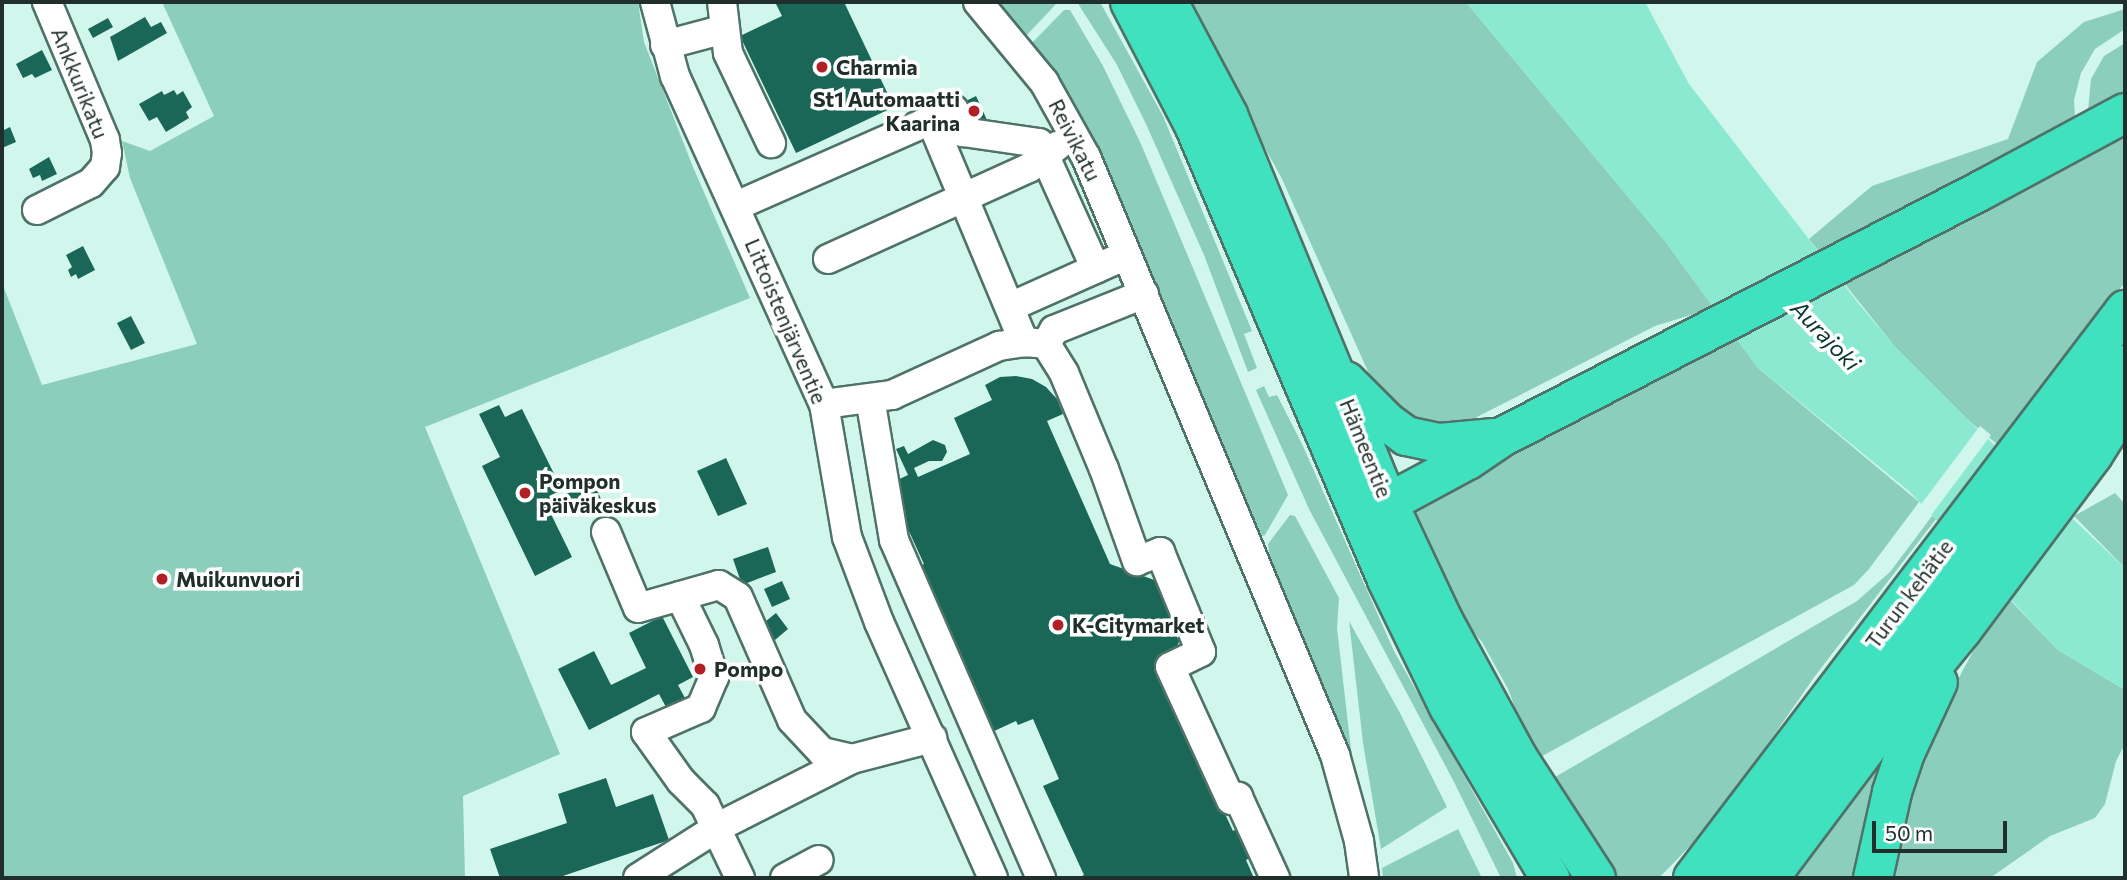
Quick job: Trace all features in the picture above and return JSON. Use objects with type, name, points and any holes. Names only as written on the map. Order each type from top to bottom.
[{"type":"highway","name":"Hämeentie","points":[[1130,2],[1194,125],[1377,518],[1449,707],[1550,878]]},
{"type":"highway","name":"Hämeentie","points":[[1168,2],[1228,115],[1335,370],[1377,518],[1518,758],[1596,878]]},
{"type":"highway","points":[[1377,518],[1502,437],[1903,228],[1982,190],[2125,113]]},
{"type":"highway","name":"Turun kehätie","points":[[2068,437],[2125,310]]},
{"type":"highway","name":"Turun kehätie","points":[[1731,878],[2125,365]]},
{"type":"highway","points":[[1335,370],[1387,422],[1406,436],[1440,443],[1502,437]]},
{"type":"highway","points":[[1769,878],[1875,737],[1937,612],[2068,437],[2125,404]]},
{"type":"highway","points":[[1873,878],[1881,832],[1905,753],[1937,612]]},
{"type":"highway","name":"Turun kehätie","points":[[1693,878],[1937,612]]},
{"type":"street","name":"Ankkurikatu","points":[[37,210],[97,178],[105,167],[107,153],[105,139],[47,2]]},
{"type":"street","name":"Littoistenjärventie","points":[[655,2],[664,45],[675,76],[824,404],[847,537],[879,622],[993,878]]},
{"type":"street","name":"Reivikatu","points":[[978,2],[1044,82],[1070,124],[1128,255],[1335,755],[1359,841],[1364,878]]},
{"type":"street","points":[[664,45],[724,15],[728,53],[771,143]]},
{"type":"street","points":[[736,206],[954,110],[963,132],[1039,143],[1096,269]]},
{"type":"street","points":[[931,120],[1010,307],[1035,343],[1064,373],[1104,469],[1136,561],[1160,552],[1165,563],[1201,652],[1170,667],[1231,800],[1238,797],[1275,878]]},
{"type":"street","points":[[828,259],[1029,168],[1054,151],[1070,124]]},
{"type":"street","points":[[1010,307],[1128,255]]},
{"type":"street","points":[[824,404],[892,395],[999,346],[1035,343],[1054,330],[1144,294]]},
{"type":"street","points":[[870,398],[894,540],[1041,878]]},
{"type":"street","points":[[606,533],[638,608],[719,585],[738,597],[792,720],[822,752],[852,759]]},
{"type":"street","points":[[680,596],[704,645],[714,677],[701,708],[646,732],[681,781],[705,805],[718,827],[740,878]]},
{"type":"street","points":[[638,878],[674,869],[718,827],[852,759],[932,738]]},
{"type":"street","points":[[785,878],[819,860]]},
{"type":"shaded area","points":[[162,2],[638,2],[644,42],[693,167],[750,298],[425,427],[560,754],[463,796],[465,878],[2,878],[2,283],[42,385],[197,344],[130,178],[122,141],[150,151],[214,116]]},
{"type":"shaded area","points":[[994,2],[1058,2],[1025,37]]},
{"type":"shaded area","points":[[1077,2],[1100,2],[1163,116],[1252,331],[1244,334],[1257,368],[1248,372],[1204,255],[1146,124],[1117,65]]},
{"type":"shaded area","points":[[1185,2],[1466,2],[1665,241],[1714,308],[1655,326],[1475,418],[1445,425],[1415,421],[1392,408],[1370,376],[1282,179]]},
{"type":"shaded area","points":[[2125,9],[2125,29],[2095,49],[2081,73],[2074,100],[2075,117],[2072,119],[2076,127],[2125,123],[2125,282],[2043,391],[1998,445],[1968,420],[1895,347],[1809,239],[1872,186],[2008,139],[2037,62],[2084,22]]},
{"type":"shaded area","points":[[1064,10],[1070,10],[1103,66],[1141,144],[1288,495],[1265,535],[1262,536],[1182,352],[1030,45]]},
{"type":"shaded area","points":[[2125,43],[2125,101],[2087,121],[2091,79],[2104,56]]},
{"type":"shaded area","points":[[1733,334],[1758,368],[1919,502],[1854,585],[1535,760],[1508,689],[1482,642],[1456,612],[1407,506]]},
{"type":"shaded area","points":[[1264,386],[1269,397],[1277,395],[1302,444],[1394,651],[1513,863],[1517,878],[1501,878],[1454,782],[1309,509],[1256,390]]},
{"type":"shaded area","points":[[2115,493],[2125,504],[2125,568],[2074,516]]},
{"type":"shaded area","points":[[1290,515],[1295,516],[1339,598],[1337,628],[1352,758],[1345,760],[1263,561],[1270,559],[1268,544]]},
{"type":"shaded area","points":[[1932,516],[1936,519],[1815,676],[1715,820],[1659,878],[1613,878],[1550,780],[1857,601],[1890,572]]},
{"type":"shaded area","points":[[2009,599],[2058,650],[2125,690],[2125,744],[2116,761],[2105,804],[2095,818],[2050,836],[1990,878],[1885,878],[1919,752],[1977,644]]},
{"type":"shaded area","points":[[1349,621],[1400,713],[1447,807],[1381,849],[1363,743]]},
{"type":"shaded area","points":[[1893,730],[1862,878],[1785,878]]},
{"type":"shaded area","points":[[1458,829],[1482,878],[1383,878],[1382,868]]},
{"type":"water","name":"Aurajoki","points":[[1466,2],[1645,2],[1689,84],[1895,347],[2125,568],[2125,690],[2058,650],[1910,492],[1758,368],[1665,241]]},
{"type":"pier","points":[[1980,426],[1991,435],[1929,518],[1919,507]]},
{"type":"building","points":[[775,2],[844,2],[894,107],[796,153],[740,36],[782,16]]},
{"type":"building","points":[[145,17],[151,27],[161,22],[167,33],[118,61],[110,37]]},
{"type":"building","points":[[108,18],[113,27],[93,38],[88,29]]},
{"type":"building","points":[[42,50],[52,70],[35,78],[32,74],[23,78],[16,64]]},
{"type":"building","points":[[174,90],[177,95],[183,91],[192,107],[186,112],[189,118],[166,132],[157,117],[149,121],[139,104],[162,91],[164,95]]},
{"type":"building","points":[[976,96],[987,120],[973,127],[962,103]]},
{"type":"building","points":[[10,127],[16,142],[2,148],[2,131]]},
{"type":"building","points":[[49,157],[57,174],[42,181],[40,175],[33,178],[29,169]]},
{"type":"building","points":[[83,246],[95,270],[78,279],[76,274],[71,277],[68,270],[72,267],[66,255]]},
{"type":"building","points":[[131,316],[145,343],[131,350],[117,323]]},
{"type":"building","points":[[1000,377],[1032,379],[1046,387],[1057,399],[1063,414],[1047,421],[1110,564],[1196,595],[1164,683],[1233,831],[1243,826],[1256,855],[1246,860],[1254,878],[1078,878],[1084,875],[1043,786],[1059,779],[1033,719],[1018,725],[1016,721],[992,732],[919,567],[924,564],[901,514],[906,512],[893,482],[908,475],[896,449],[904,446],[908,454],[933,440],[945,445],[947,452],[942,461],[929,461],[914,468],[918,477],[970,454],[954,418],[992,400],[985,385]]},
{"type":"building","name":"Pompon päiväkeskus","points":[[499,405],[505,417],[522,409],[562,490],[549,496],[552,501],[593,481],[601,499],[564,517],[559,506],[549,510],[572,557],[535,576],[482,466],[500,457],[479,414]]},
{"type":"building","points":[[726,458],[747,504],[718,516],[697,471]]},
{"type":"building","points":[[768,547],[776,572],[742,585],[733,559]]},
{"type":"building","points":[[782,581],[790,599],[772,607],[764,589]]},
{"type":"building","points":[[776,613],[788,629],[769,645],[756,629]]},
{"type":"building","points":[[662,616],[693,677],[678,685],[686,700],[667,709],[659,694],[589,730],[558,669],[594,651],[611,685],[646,668],[629,633]]},
{"type":"building","points":[[606,778],[616,807],[653,794],[669,840],[557,878],[500,878],[490,849],[567,823],[558,794]]},
{"type":"place","name":"Charmia","points":[[822,67]]},
{"type":"place","name":"St1 Automaatti Kaarina","points":[[974,111]]},
{"type":"place","name":"Pompon päiväkeskus","points":[[525,493]]},
{"type":"place","name":"Muikunvuori","points":[[162,579]]},
{"type":"place","name":"K-Citymarket","points":[[1058,625]]},
{"type":"place","name":"Pompo","points":[[700,669]]}]
